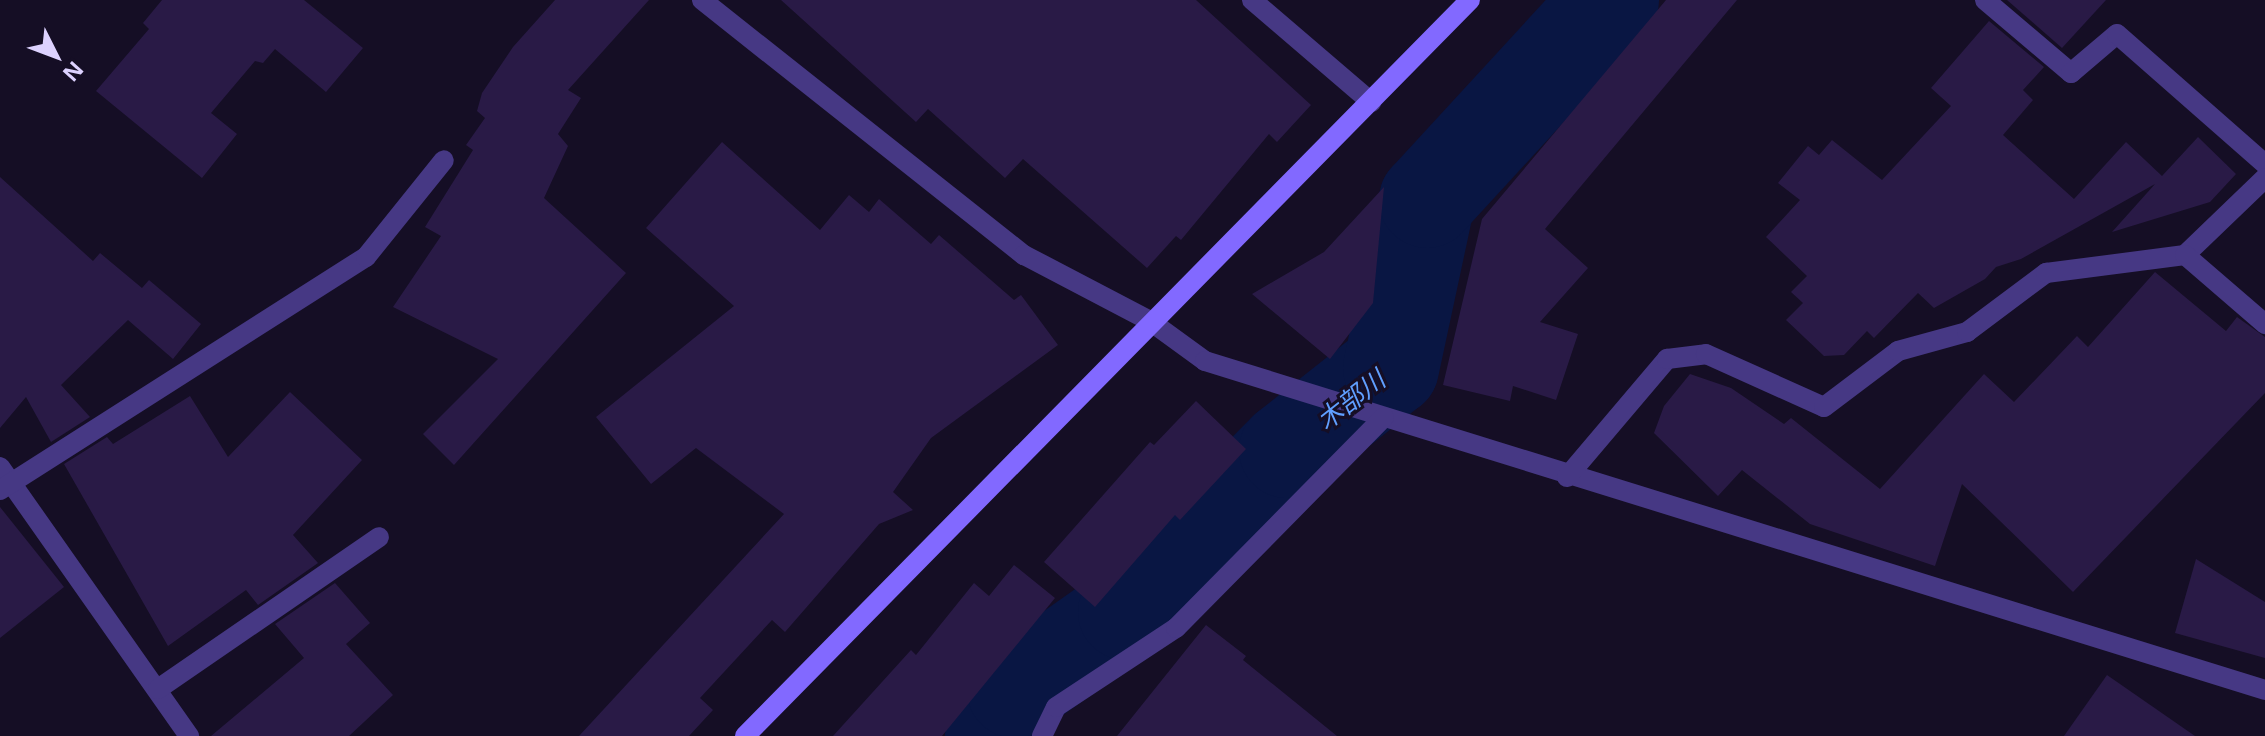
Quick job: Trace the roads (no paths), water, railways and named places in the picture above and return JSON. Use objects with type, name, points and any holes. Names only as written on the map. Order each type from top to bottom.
[{"type":"street","points":[[702,0],[1024,255],[1150,321],[1205,361],[1567,477],[2265,690]]},
{"type":"street","points":[[1252,0],[1371,102]]},
{"type":"street","points":[[745,736],[1150,321],[1470,0]]},
{"type":"street","points":[[1985,0],[2071,73],[2117,34],[2265,164]]},
{"type":"street","points":[[189,736],[4,479],[366,257],[444,160]]},
{"type":"street","points":[[1567,477],[1667,359],[1706,354],[1824,407],[1898,351],[1967,332],[2046,273],[2185,255],[2265,178]]},
{"type":"street","points":[[2185,255],[2265,324]]},
{"type":"street","points":[[1042,736],[1056,707],[1176,628],[1384,417]]},
{"type":"street","points":[[158,689],[379,537]]},
{"type":"waterway","name":"木部川","points":[[993,736],[1015,690],[1126,612],[1287,450],[1391,368],[1427,200],[1611,0]]},
{"type":"waterway","points":[[999,724],[1020,736]]}]
